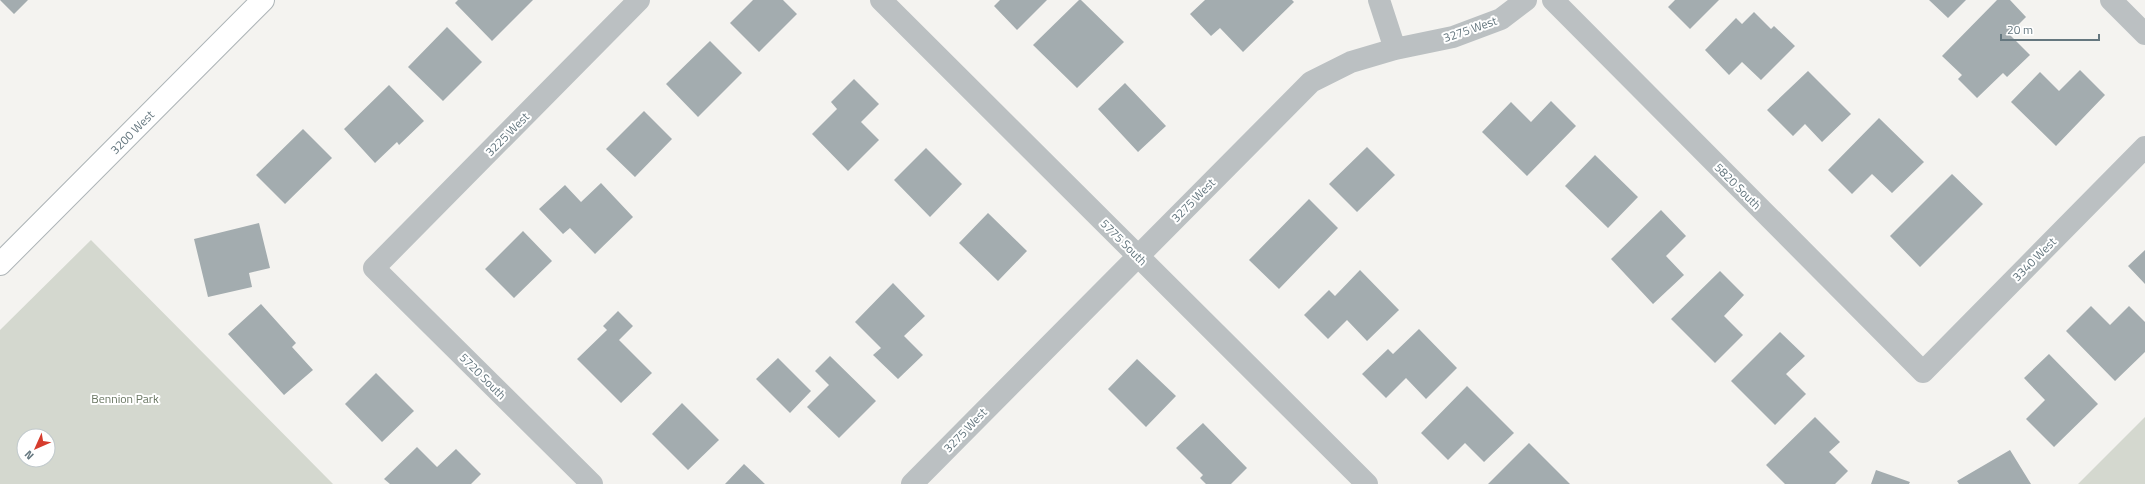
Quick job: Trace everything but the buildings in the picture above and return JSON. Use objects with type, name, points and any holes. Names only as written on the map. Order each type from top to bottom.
[{"type":"street","name":"3200 West","points":[[0,264],[263,0]]},
{"type":"street","name":"3225 West","points":[[374,268],[639,0]]},
{"type":"street","name":"5775 South","points":[[881,0],[1367,484]]},
{"type":"street","points":[[1379,0],[1395,49]]},
{"type":"street","name":"3275 West","points":[[912,484],[1137,255],[1311,82],[1350,62],[1395,49],[1453,37],[1501,19],[1526,0]]},
{"type":"street","name":"5820 South","points":[[1554,0],[1924,372]]},
{"type":"street","points":[[2111,0],[2145,34]]},
{"type":"street","name":"3340 West","points":[[1924,372],[2145,147]]},
{"type":"street","name":"5720 South","points":[[374,268],[592,484]]},
{"type":"green space","name":"Bennion Park","points":[[91,240],[333,484],[0,484],[0,330]]},
{"type":"green space","points":[[2145,417],[2145,484],[2078,484]]}]
